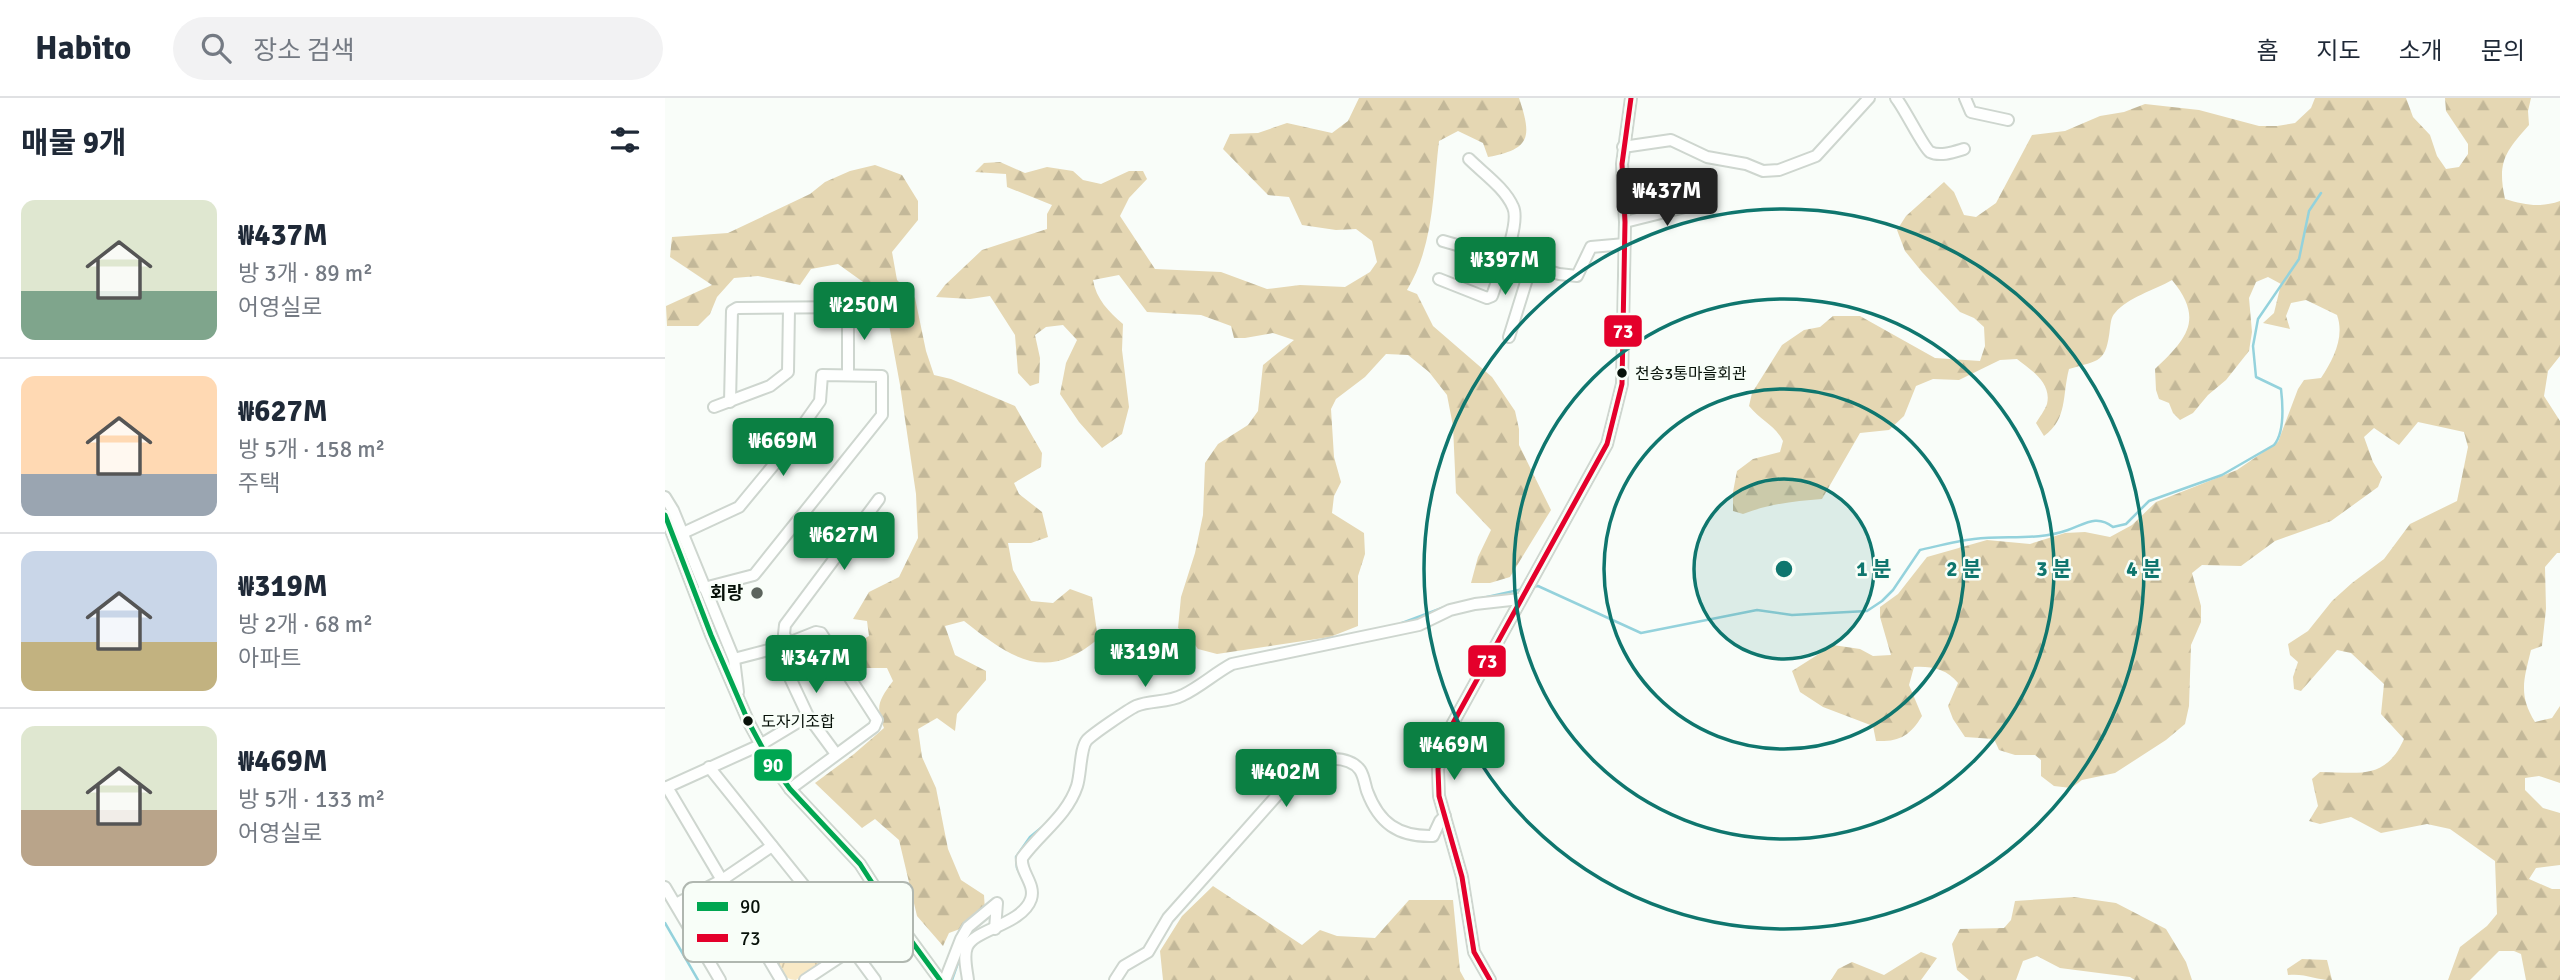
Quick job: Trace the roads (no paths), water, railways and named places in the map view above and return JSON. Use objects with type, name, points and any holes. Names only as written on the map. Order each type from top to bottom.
[{"type":"street","points":[[1490,980],[1474,952],[1462,877],[1439,796],[1438,769],[1447,734],[1607,443],[1622,384],[1625,244],[1623,147],[1631,98]]},
{"type":"street","points":[[1623,147],[1671,140],[1707,157],[1746,164],[1763,171],[1779,170],[1816,156],[1869,98]]},
{"type":"street","points":[[1896,98],[1906,110],[1924,146],[1931,152],[1943,154],[1964,149]]},
{"type":"street","points":[[1965,98],[1971,111],[2008,120]]},
{"type":"street","points":[[1439,279],[1487,298],[1492,296],[1515,218],[1515,209],[1508,198],[1469,159]]},
{"type":"street","points":[[1625,222],[1702,203]]},
{"type":"street","points":[[1443,241],[1559,274],[1577,276],[1591,247],[1625,244]]},
{"type":"street","points":[[1509,337],[1531,266]]},
{"type":"street","points":[[730,402],[732,311],[737,308],[862,307]]},
{"type":"street","points":[[848,308],[848,375]]},
{"type":"street","points":[[714,407],[770,386],[788,372],[789,309]]},
{"type":"street","points":[[683,533],[739,507],[781,456],[820,401],[822,375],[882,376],[882,415],[754,575],[703,588]]},
{"type":"street","points":[[665,497],[683,533],[734,659],[739,698]]},
{"type":"street","points":[[788,643],[784,634],[785,625],[879,499]]},
{"type":"street","points":[[665,515],[702,614],[760,745],[790,789],[848,850],[870,882]]},
{"type":"street","points":[[968,980],[966,948],[971,941],[1013,919],[1031,900],[1032,889],[1021,866],[1022,858],[1070,803],[1077,785],[1083,746],[1087,740],[1136,706],[1166,702],[1184,695],[1232,664],[1419,625],[1450,610],[1521,597]]},
{"type":"street","points":[[734,659],[776,648],[816,632],[821,633],[877,720],[874,727],[790,789]]},
{"type":"street","points":[[776,648],[808,716],[836,754]]},
{"type":"street","points":[[722,880],[666,787],[760,745],[808,716]]},
{"type":"street","points":[[1115,980],[1124,966],[1148,952],[1168,918],[1304,765],[1330,758],[1347,761],[1360,770],[1376,814],[1390,826],[1406,832],[1433,836],[1445,816]]},
{"type":"street","points":[[709,767],[801,882]]},
{"type":"street","points":[[718,882],[772,846]]},
{"type":"street","points":[[665,887],[683,916]]},
{"type":"street","points":[[676,904],[683,900]]},
{"type":"street","points":[[913,942],[942,980],[968,927],[997,903],[995,929]]},
{"type":"street","points":[[710,962],[720,980]]},
{"type":"street","points":[[771,962],[781,980]]},
{"type":"street","points":[[805,980],[833,962]]},
{"type":"street","points":[[862,962],[875,980]]},
{"type":"waterway","points":[[1533,587],[1538,586],[1641,633],[1757,610],[1792,615],[1867,611],[1893,590],[1920,550],[1974,539],[2033,537],[2096,521],[2113,527],[2126,524],[2149,501],[2222,475],[2274,445],[2278,440],[2282,418],[2281,389],[2256,377],[2253,346],[2258,319],[2299,259],[2309,211],[2321,193]]},
{"type":"waterway","points":[[1451,605],[1523,589]]},
{"type":"waterway","points":[[1402,623],[1442,608]]},
{"type":"waterway","points":[[1196,682],[1219,666]]},
{"type":"waterway","points":[[1024,882],[1017,868],[1016,857],[1030,837],[1047,823]]},
{"type":"waterway","points":[[665,923],[683,954]]},
{"type":"waterway","points":[[952,980],[960,957]]},
{"type":"waterway","points":[[688,962],[698,980]]},
{"type":"place","name":"천송3통마을회관","points":[[1622,373]]},
{"type":"place","name":"회랑","points":[[757,593]]},
{"type":"place","name":"도자기조합","points":[[748,721]]}]
